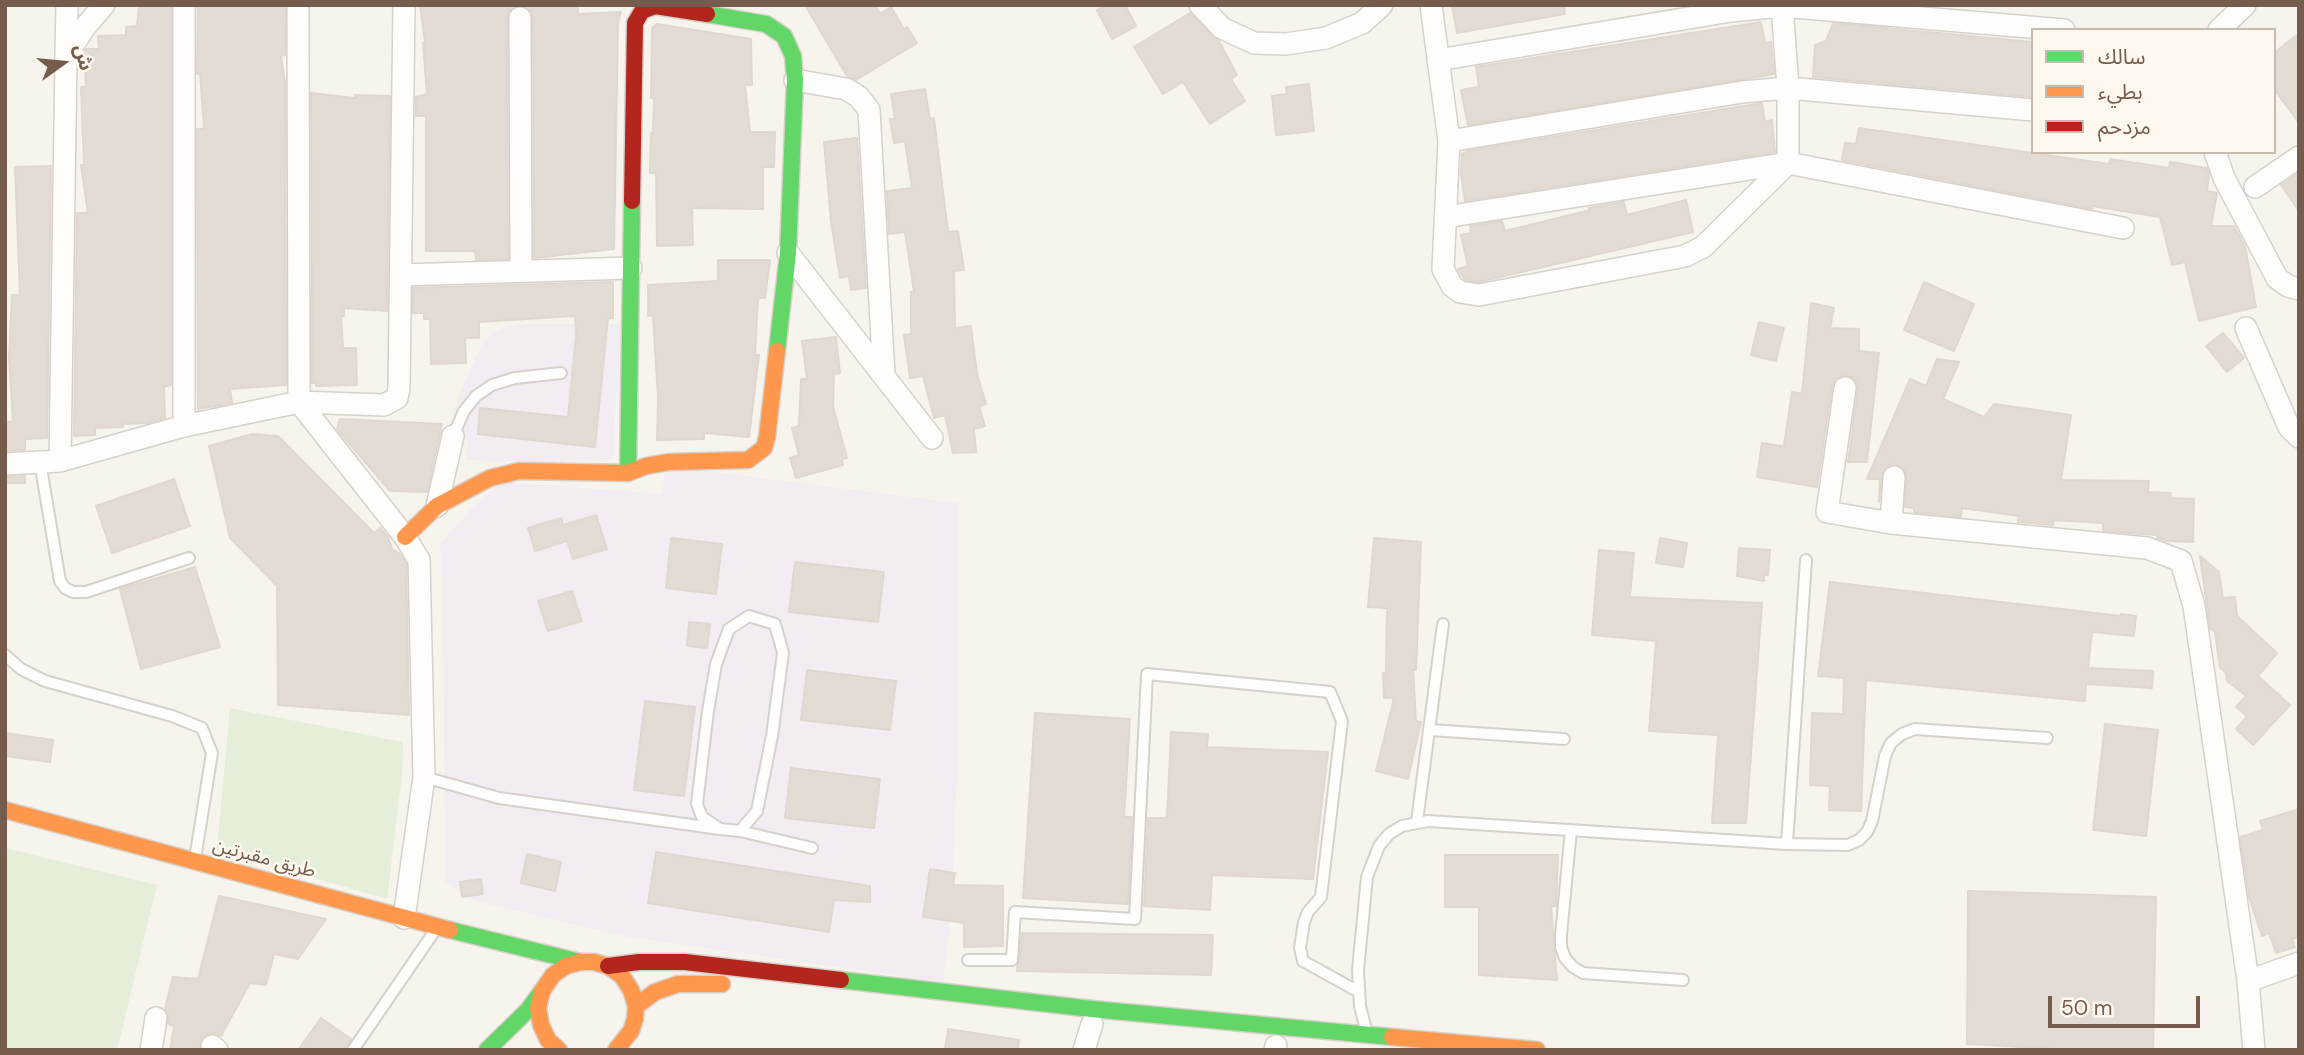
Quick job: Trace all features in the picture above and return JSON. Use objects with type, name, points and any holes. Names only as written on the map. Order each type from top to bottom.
[{"type":"street","points":[[50,462],[67,5]]},
{"type":"street","points":[[66,56],[104,5]]},
{"type":"street","points":[[184,5],[184,426]]},
{"type":"street","points":[[298,5],[299,402],[405,537],[419,560],[424,777],[404,918]]},
{"type":"street","points":[[5,464],[50,462],[184,426],[299,402],[384,405],[397,398],[404,5]]},
{"type":"street","points":[[1200,5],[1222,28],[1254,43],[1286,44],[1326,38],[1362,23],[1382,5]]},
{"type":"street","points":[[1431,5],[1449,141],[1443,259],[1446,278],[1460,292],[1479,295],[1694,253],[1788,163],[1788,88],[1782,6]]},
{"type":"street","points":[[2221,28],[2245,5]]},
{"type":"street","points":[[405,537],[437,506],[490,478],[519,471],[628,473],[668,462],[748,460],[764,448],[788,253],[794,80],[790,46],[784,36],[766,24],[662,6],[642,12],[635,23],[628,473]]},
{"type":"street","points":[[1438,60],[1731,11],[1782,6],[2040,28]]},
{"type":"street","points":[[520,18],[522,271]]},
{"type":"street","points":[[794,80],[846,89],[859,96],[869,110],[884,375]]},
{"type":"street","points":[[1449,141],[1742,92],[1788,88],[2031,110]]},
{"type":"street","points":[[2216,154],[2224,177],[2277,278],[2288,286],[2299,289]]},
{"type":"street","points":[[2255,187],[2299,157]]},
{"type":"street","points":[[1446,217],[1788,163],[2123,228]]},
{"type":"street","points":[[788,253],[932,438]]},
{"type":"street","points":[[401,275],[631,268]]},
{"type":"street","points":[[2245,328],[2289,427],[2299,437]]},
{"type":"street","points":[[1845,388],[1827,512],[1891,523],[2147,548],[2181,561],[2194,606],[2248,981],[2254,1050]]},
{"type":"street","points":[[437,506],[453,436]]},
{"type":"street","points":[[1891,523],[1894,477]]},
{"type":"street","name":"طريق مقبرتين","points":[[5,810],[438,927],[580,962],[608,966],[639,962],[685,962],[1092,1009],[1537,1050]]},
{"type":"street","points":[[512,945],[538,980],[541,1025],[548,1040],[559,1050]]},
{"type":"street","points":[[538,980],[580,962]]},
{"type":"street","points":[[2248,981],[2299,963]]},
{"type":"street","points":[[608,966],[622,976],[631,990],[636,1006],[631,1031],[616,1050]]},
{"type":"street","points":[[487,1050],[528,1010],[538,980]]},
{"type":"street","points":[[636,1006],[655,992],[678,984],[744,986]]},
{"type":"street","points":[[151,1050],[156,1018]]},
{"type":"street","points":[[1041,1019],[1118,1028]]},
{"type":"street","points":[[1084,1050],[1092,1024]]},
{"type":"lane","points":[[453,436],[464,411],[477,396],[492,385],[515,378],[561,373]]},
{"type":"lane","points":[[50,462],[60,581],[65,588],[73,592],[86,592],[189,558]]},
{"type":"lane","points":[[1787,844],[1806,561]]},
{"type":"lane","points":[[720,829],[702,817],[697,804],[708,711],[716,664],[729,629],[749,616],[775,624],[783,653],[772,736],[757,811],[740,831]]},
{"type":"lane","points":[[1417,821],[1443,624]]},
{"type":"lane","points":[[5,655],[21,669],[45,681],[172,716],[202,728],[212,753],[194,862]]},
{"type":"lane","points":[[968,960],[1012,960],[1015,912],[1135,919],[1147,674],[1330,692],[1342,721],[1321,897],[1308,912],[1300,948],[1303,961],[1359,992]]},
{"type":"lane","points":[[1367,1034],[1358,970],[1367,877],[1379,846],[1389,834],[1402,826],[1417,821],[1787,844],[1848,845],[1867,832],[1872,821],[1885,755],[1891,743],[1902,734],[1915,729],[2047,738]]},
{"type":"lane","points":[[1430,730],[1564,739]]},
{"type":"lane","points":[[424,777],[499,797],[740,831],[812,848]]},
{"type":"lane","points":[[1571,830],[1562,935],[1565,958],[1583,973],[1683,980]]},
{"type":"lane","points":[[353,1050],[438,927]]},
{"type":"shaded area","points":[[514,324],[622,324],[612,460],[466,460],[468,440],[453,436],[453,413],[461,390],[483,342],[496,330]]},
{"type":"shaded area","points":[[666,466],[958,503],[957,774],[951,912],[943,982],[623,936],[471,900],[445,881],[443,588],[440,544],[475,505],[503,482],[662,494]]},
{"type":"green space","points":[[230,708],[403,742],[402,776],[387,899],[217,850]]},
{"type":"green space","points":[[5,848],[157,885],[117,1050],[5,1050]]},
{"type":"building","points":[[139,5],[171,6],[171,385],[164,387],[165,418],[147,423],[123,424],[123,427],[95,428],[95,435],[74,436],[77,213],[88,213],[81,165],[84,165],[81,87],[86,87],[84,52],[86,49],[99,49],[98,36],[126,35],[126,27],[137,26]]},
{"type":"building","points":[[198,5],[285,5],[285,55],[281,56],[285,84],[286,385],[230,389],[232,403],[198,409],[197,129],[204,129],[200,73],[197,74]]},
{"type":"building","points":[[420,5],[518,5],[509,11],[507,18],[508,259],[476,260],[475,251],[426,251],[426,116],[416,116],[416,97],[427,94]]},
{"type":"building","points":[[522,5],[578,5],[578,14],[621,12],[618,23],[614,249],[534,258],[533,18],[531,11]]},
{"type":"building","points":[[805,5],[875,5],[880,14],[891,7],[904,29],[907,27],[917,43],[856,80],[847,76]]},
{"type":"building","points":[[1106,5],[1125,5],[1136,26],[1112,39],[1097,10]]},
{"type":"building","points":[[1452,5],[1564,5],[1565,14],[1457,33]]},
{"type":"building","points":[[1190,13],[1219,41],[1237,75],[1231,79],[1245,101],[1210,124],[1183,82],[1163,94],[1134,47]]},
{"type":"building","points":[[1761,22],[1765,43],[1771,42],[1774,74],[1468,125],[1461,90],[1479,87],[1476,67]]},
{"type":"building","points":[[1833,23],[2031,42],[2031,97],[1813,77],[1815,45],[1826,41]]},
{"type":"building","points":[[657,24],[751,39],[752,85],[745,85],[750,132],[775,132],[774,167],[763,167],[763,209],[692,208],[693,245],[657,246],[656,173],[650,173],[654,98],[651,98],[652,28]]},
{"type":"building","points":[[2299,33],[2299,123],[2276,92],[2276,51]]},
{"type":"building","points":[[1309,84],[1314,131],[1276,135],[1272,96],[1287,94],[1286,87]]},
{"type":"building","points":[[925,89],[930,119],[934,118],[948,232],[958,231],[964,270],[954,271],[955,328],[971,326],[977,374],[986,404],[979,406],[985,426],[974,429],[976,452],[953,453],[945,415],[934,418],[923,376],[910,378],[904,335],[911,334],[911,292],[914,292],[905,232],[889,234],[887,191],[912,188],[905,141],[894,143],[890,119],[895,119],[891,94]]},
{"type":"building","points":[[311,93],[355,98],[355,95],[390,96],[387,311],[344,308],[344,316],[341,316],[343,348],[356,348],[357,385],[316,386],[316,383],[312,383]]},
{"type":"building","points":[[1762,103],[1765,122],[1772,120],[1775,152],[1465,201],[1461,174],[1462,154],[1467,151]]},
{"type":"building","points":[[1859,128],[2109,164],[2110,159],[2169,168],[2170,162],[2207,168],[2207,191],[2217,193],[2211,226],[2234,226],[2245,246],[2256,307],[2199,321],[2185,262],[2172,265],[2160,217],[2092,206],[2092,209],[1842,160],[1845,143],[1856,144]]},
{"type":"building","points":[[857,138],[866,288],[851,290],[849,276],[840,278],[831,222],[824,142]]},
{"type":"building","points":[[51,166],[47,438],[25,439],[25,450],[7,451],[5,422],[13,422],[9,358],[12,295],[20,295],[15,167]]},
{"type":"building","points":[[2299,173],[2299,211],[2281,185]]},
{"type":"building","points":[[1686,200],[1693,232],[1479,282],[1465,280],[1458,269],[1468,266],[1461,235],[1471,233],[1470,226],[1502,221],[1505,231],[1590,210],[1589,208],[1624,202],[1627,215]]},
{"type":"building","points":[[718,260],[770,260],[765,298],[758,298],[755,355],[759,355],[749,437],[704,433],[704,439],[657,440],[658,398],[653,316],[648,316],[648,285],[718,281]]},
{"type":"building","points":[[613,282],[613,318],[608,318],[595,447],[478,434],[480,408],[568,417],[576,336],[575,316],[479,322],[479,338],[465,338],[466,363],[431,364],[430,319],[424,319],[424,313],[413,313],[413,288]]},
{"type":"building","points":[[1924,282],[1974,304],[1954,351],[1904,330]]},
{"type":"building","points":[[1811,303],[1834,308],[1830,328],[1859,329],[1859,351],[1879,353],[1867,462],[1848,462],[1858,389],[1853,377],[1841,376],[1835,379],[1832,386],[1817,487],[1757,477],[1762,443],[1784,445],[1792,392],[1802,394]]},
{"type":"building","points":[[1759,322],[1784,328],[1776,361],[1751,355]]},
{"type":"building","points":[[2223,333],[2244,358],[2227,372],[2206,346]]},
{"type":"building","points":[[836,337],[840,373],[834,374],[833,406],[847,458],[842,459],[843,465],[796,478],[790,458],[799,455],[792,428],[799,426],[801,379],[807,379],[802,341]]},
{"type":"building","points":[[1937,359],[1959,362],[1943,399],[1984,417],[1994,404],[2071,415],[2061,480],[2149,481],[2148,492],[2171,493],[2170,498],[2194,499],[2193,542],[2166,541],[2157,538],[2157,535],[2103,531],[2103,523],[2053,520],[2053,525],[2018,522],[2019,516],[1962,508],[1961,517],[1914,512],[1914,508],[1905,507],[1906,472],[1896,464],[1883,470],[1879,502],[1880,479],[1867,479],[1910,379],[1926,386]]},
{"type":"building","points":[[340,419],[442,424],[427,492],[390,491],[337,429]]},
{"type":"building","points":[[252,434],[278,436],[374,533],[380,528],[388,537],[392,549],[400,554],[406,564],[409,715],[278,705],[277,586],[230,538],[209,446]]},
{"type":"building","points":[[25,476],[25,483],[7,483],[7,477]]},
{"type":"building","points":[[174,479],[190,526],[112,553],[96,506]]},
{"type":"building","points":[[596,515],[607,549],[573,559],[567,541],[535,551],[528,528],[561,518],[563,525]]},
{"type":"building","points":[[671,538],[722,544],[716,594],[666,588]]},
{"type":"building","points":[[1374,538],[1421,542],[1416,670],[1413,670],[1416,721],[1421,722],[1408,779],[1376,771],[1394,698],[1384,698],[1387,608],[1368,607]]},
{"type":"building","points":[[1660,538],[1687,543],[1683,567],[1656,563]]},
{"type":"building","points":[[1739,548],[1770,550],[1768,575],[1764,575],[1764,581],[1737,576]]},
{"type":"building","points":[[1599,550],[1634,553],[1630,597],[1762,603],[1746,823],[1712,823],[1718,735],[1649,731],[1656,641],[1592,635]]},
{"type":"building","points":[[2200,556],[2219,572],[2223,598],[2235,597],[2237,616],[2277,653],[2258,676],[2290,705],[2253,745],[2236,729],[2247,716],[2236,707],[2246,696],[2227,681],[2226,673],[2220,668],[2215,632],[2210,628]]},
{"type":"building","points":[[795,562],[884,572],[878,622],[789,612]]},
{"type":"building","points":[[195,567],[220,647],[141,669],[120,589]]},
{"type":"building","points":[[1830,582],[2136,616],[2134,636],[2092,632],[2088,668],[2153,671],[2152,688],[2086,684],[2085,701],[1866,680],[1861,811],[1829,810],[1830,786],[1810,785],[1812,713],[1843,714],[1844,678],[1818,676]]},
{"type":"building","points":[[572,591],[582,621],[548,631],[538,601]]},
{"type":"building","points":[[689,622],[710,624],[707,648],[687,646]]},
{"type":"building","points":[[807,670],[896,681],[890,730],[801,720]]},
{"type":"building","points":[[645,701],[695,707],[684,796],[634,790]]},
{"type":"building","points":[[1035,713],[1130,719],[1124,817],[1132,817],[1128,904],[1023,898]]},
{"type":"building","points":[[2105,724],[2158,730],[2146,836],[2093,830]]},
{"type":"building","points":[[1171,732],[1208,734],[1207,747],[1328,752],[1313,879],[1212,875],[1210,910],[1144,906],[1148,818],[1167,818]]},
{"type":"building","points":[[5,733],[53,740],[50,762],[5,756]]},
{"type":"building","points":[[791,768],[880,779],[874,828],[785,818]]},
{"type":"building","points":[[2299,809],[2299,937],[2292,939],[2295,947],[2276,953],[2269,933],[2262,936],[2249,897],[2240,837],[2263,830],[2260,821]]},
{"type":"building","points":[[656,852],[870,886],[870,902],[834,900],[829,932],[648,903]]},
{"type":"building","points":[[527,854],[561,862],[555,891],[521,883]]},
{"type":"building","points":[[1445,855],[1558,855],[1556,906],[1551,906],[1557,980],[1479,975],[1479,907],[1445,907]]},
{"type":"building","points":[[930,869],[955,873],[953,885],[1003,886],[1003,946],[964,947],[964,923],[923,917]]},
{"type":"building","points":[[481,879],[483,894],[462,897],[460,882]]},
{"type":"building","points":[[1968,891],[2156,897],[2153,1050],[2077,1050],[1967,1044]]},
{"type":"building","points":[[219,896],[326,919],[298,959],[274,954],[266,985],[250,983],[221,1036],[215,1033],[201,1038],[200,1050],[170,1050],[174,1026],[168,1024],[165,1008],[173,977],[198,979]]},
{"type":"building","points":[[1022,933],[1213,935],[1211,975],[1017,971]]},
{"type":"building","points":[[321,1018],[351,1039],[345,1050],[298,1050]]},
{"type":"building","points":[[948,1029],[1019,1040],[1018,1050],[945,1050]]},
{"type":"traffic: fast","points":[[707,14],[766,24],[784,36],[793,56],[795,80],[788,253],[777,351]]},
{"type":"traffic: fast","points":[[628,473],[632,201]]},
{"type":"traffic: fast","points":[[450,930],[580,962]]},
{"type":"traffic: fast","points":[[841,980],[1092,1009],[1392,1037]]},
{"type":"traffic: fast","points":[[487,1050],[528,1010],[542,991]]},
{"type":"traffic: slow","points":[[405,537],[437,506],[490,478],[519,471],[628,473],[669,462],[748,460],[764,448],[767,437],[777,351]]},
{"type":"traffic: slow","points":[[5,810],[450,930]]},
{"type":"traffic: slow","points":[[559,1050],[548,1040],[541,1025],[538,1008],[542,991],[553,975],[566,966],[580,962],[608,966],[622,976],[631,990],[636,1006],[635,1019],[631,1031],[616,1050]]},
{"type":"traffic: slow","points":[[636,1006],[655,992],[678,984],[722,984]]},
{"type":"traffic: slow","points":[[1392,1037],[1537,1050]]},
{"type":"traffic: jam","points":[[632,201],[635,23],[642,11],[655,6],[707,14]]},
{"type":"traffic: jam","points":[[608,966],[639,962],[685,962],[841,980]]}]
